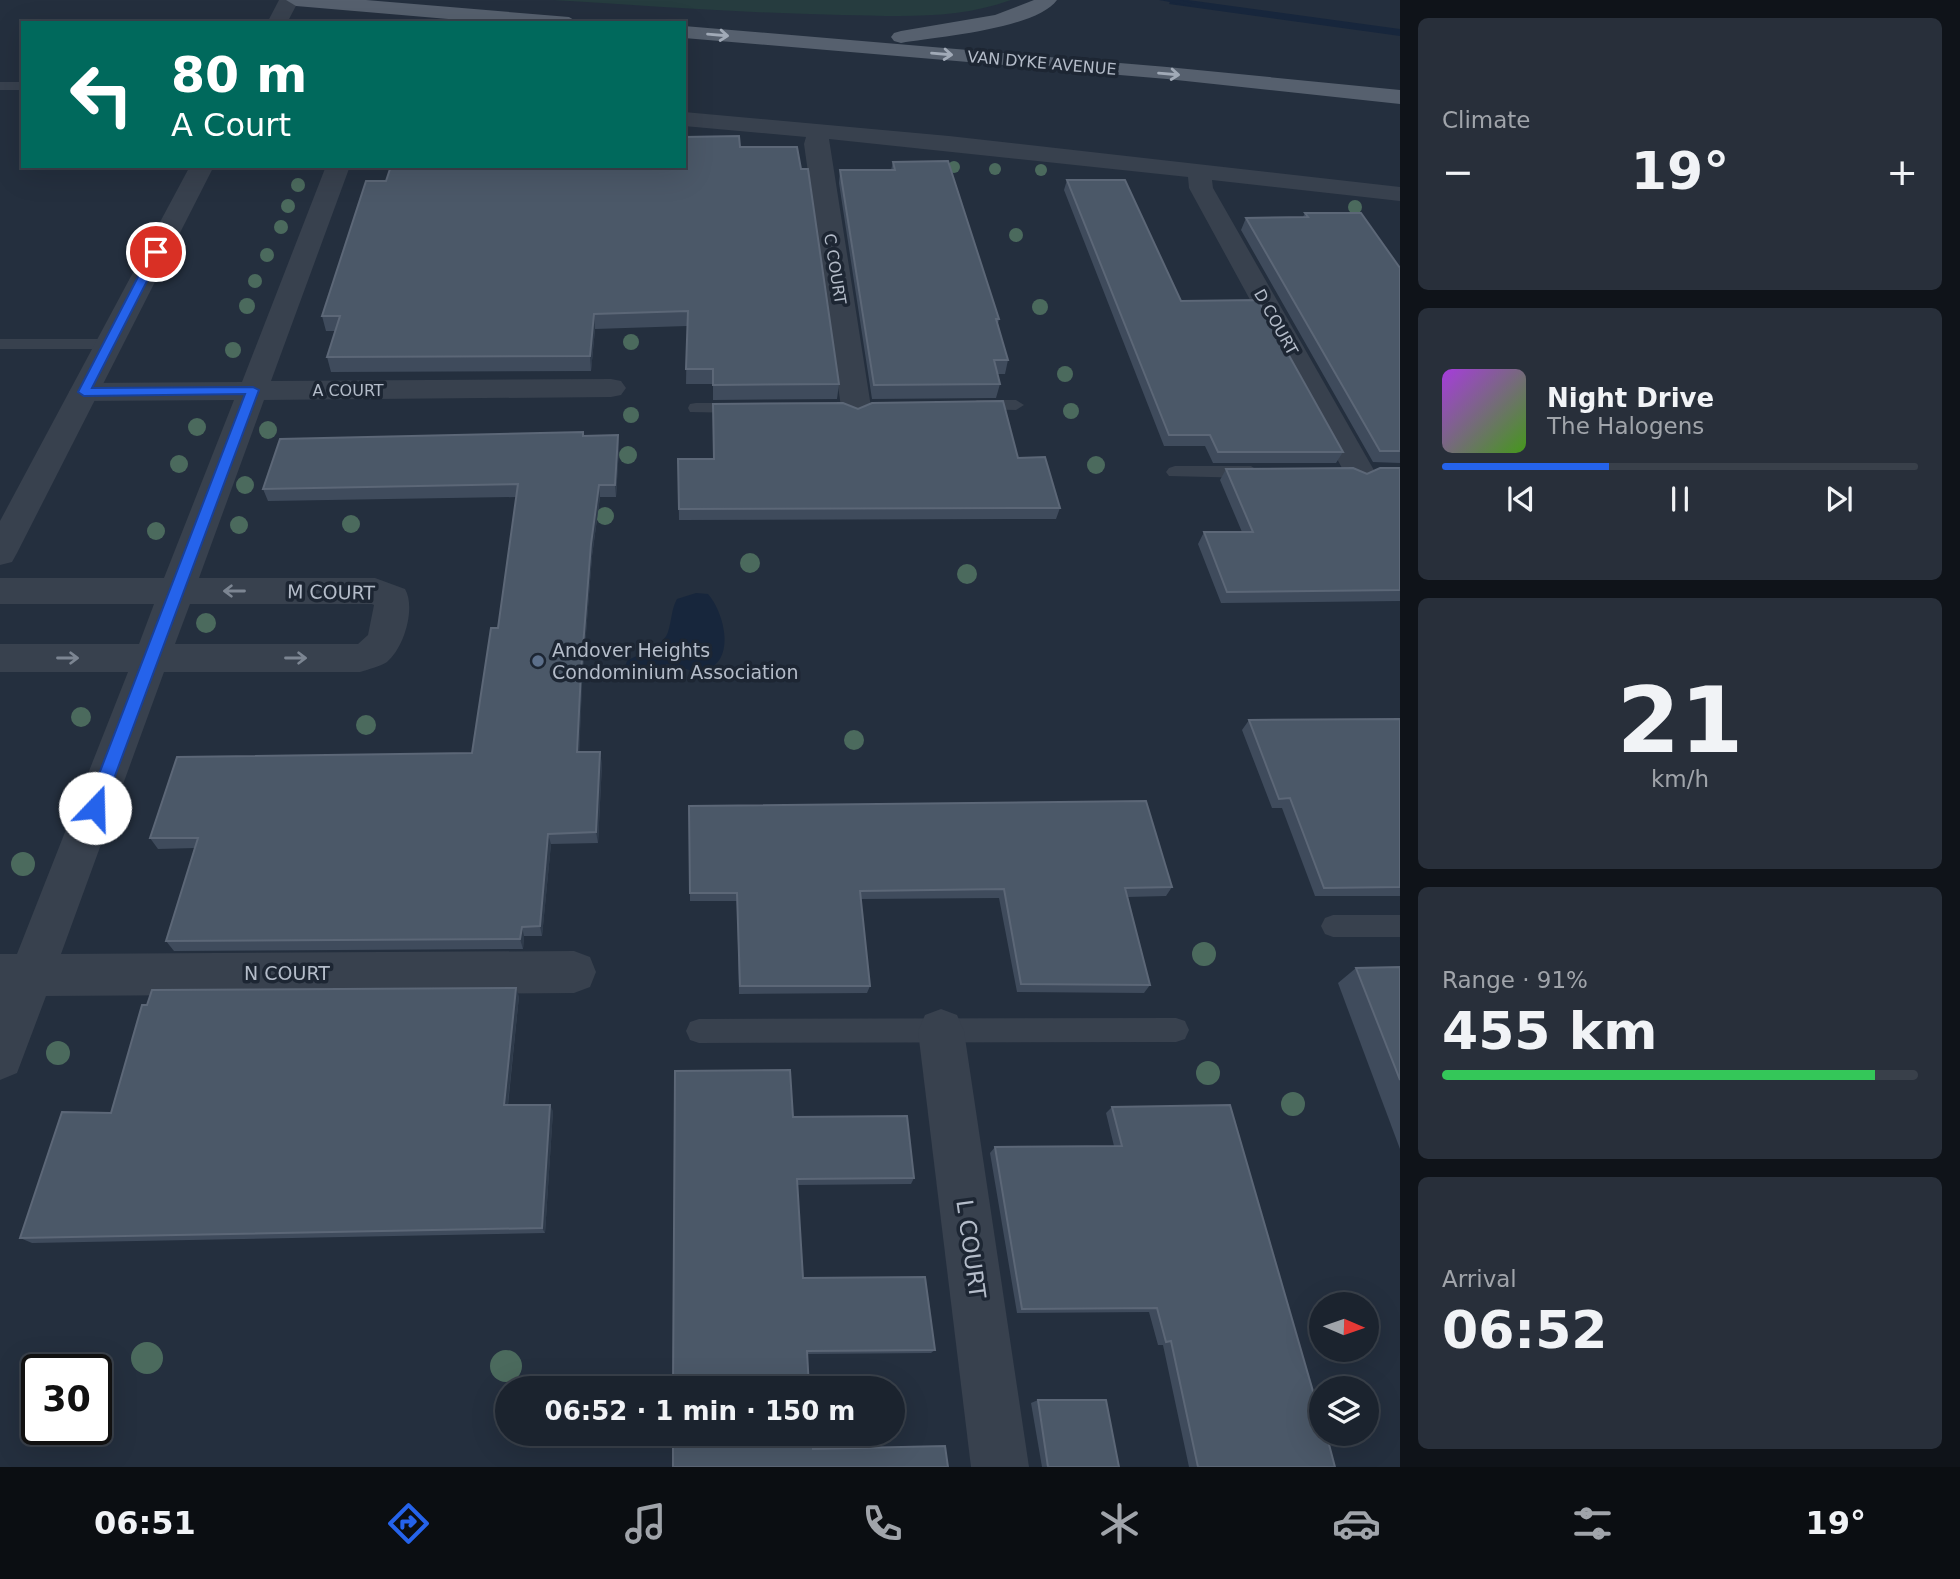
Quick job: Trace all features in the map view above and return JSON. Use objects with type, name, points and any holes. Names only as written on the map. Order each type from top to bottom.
[{"type":"main road","points":[[296,0],[545,21]]},
{"type":"main road","points":[[850,46],[1004,18],[1036,8],[1047,0]]},
{"type":"main road","name":"VAN DYKE AVENUE","points":[[686,32],[1400,97]]},
{"type":"street","points":[[278,21],[289,0]]},
{"type":"street","points":[[686,120],[819,131],[1400,194]]},
{"type":"street","name":"C COURT","points":[[819,131],[816,144],[856,407]]},
{"type":"street","points":[[0,553],[201,168]]},
{"type":"street","points":[[0,1057],[15,974],[152,658],[337,168]]},
{"type":"street","name":"D COURT","points":[[1199,171],[1201,188],[1354,472]]},
{"type":"street","name":"A COURT","points":[[84,392],[611,388]]},
{"type":"street","name":"M COURT","points":[[0,591],[375,591],[393,598],[382,647],[373,655],[360,658],[0,658]]},
{"type":"street","name":"N COURT","points":[[15,974],[574,972]]},
{"type":"street","name":"L COURT","points":[[941,1031],[1000,1467]]},
{"type":"lane","points":[[0,86],[21,86]]},
{"type":"lane","points":[[0,344],[109,344]]},
{"type":"lane","points":[[963,405],[1017,405]]},
{"type":"lane","points":[[696,408],[762,408]]},
{"type":"lane","points":[[1175,472],[1266,472]]},
{"type":"lane","points":[[1333,926],[1400,926]]},
{"type":"lane","points":[[699,1031],[1176,1030]]},
{"type":"green space","points":[[553,0],[1011,0],[969,11],[906,16],[770,13]]},
{"type":"water","points":[[1171,0],[1188,0],[1400,29],[1400,36],[1169,4]]},
{"type":"water","points":[[696,593],[708,594],[722,622],[725,644],[717,663],[703,671],[666,664],[662,677],[651,679],[638,677],[629,671],[625,667],[627,661],[656,646],[665,637],[677,599]]},
{"type":"building","points":[[739,136],[740,147],[797,147],[801,169],[808,169],[839,384],[713,385],[713,369],[686,369],[688,311],[594,314],[590,356],[327,357],[340,316],[322,316],[366,181],[386,181],[390,168],[686,168],[686,137]]},
{"type":"building","points":[[948,161],[999,319],[996,319],[1008,360],[994,360],[1000,384],[874,385],[840,170],[895,170],[893,162]]},
{"type":"building","points":[[1067,180],[1125,180],[1181,301],[1258,300],[1343,452],[1218,452],[1210,435],[1169,435]]},
{"type":"building","points":[[1305,213],[1361,213],[1400,268],[1400,451],[1380,451],[1246,218],[1308,217]]},
{"type":"building","points":[[1003,401],[1018,458],[1045,457],[1060,508],[679,509],[678,459],[714,459],[713,404],[843,403],[858,409],[872,403]]},
{"type":"building","points":[[583,432],[583,436],[618,435],[615,485],[599,485],[591,544],[581,672],[577,752],[600,752],[596,832],[548,834],[540,926],[522,927],[520,939],[166,941],[198,838],[150,838],[177,757],[472,753],[491,628],[498,628],[518,484],[263,489],[280,439]]},
{"type":"building","points":[[1353,468],[1367,474],[1380,468],[1400,468],[1400,590],[1227,592],[1204,532],[1253,532],[1226,469]]},
{"type":"building","points":[[1400,719],[1400,887],[1324,888],[1290,798],[1279,799],[1249,720]]},
{"type":"building","points":[[1146,801],[1172,887],[1125,888],[1150,985],[1021,984],[1004,889],[860,891],[870,986],[740,986],[737,893],[690,893],[689,806]]},
{"type":"building","points":[[1400,967],[1400,1080],[1356,968]]},
{"type":"building","points":[[516,988],[504,1105],[550,1105],[542,1228],[20,1238],[62,1112],[111,1113],[142,1005],[147,1005],[152,990]]},
{"type":"building","points":[[790,1070],[793,1117],[907,1116],[914,1178],[797,1179],[803,1278],[925,1277],[935,1350],[807,1351],[808,1376],[673,1376],[675,1071]]},
{"type":"building","points":[[1230,1105],[1309,1378],[1309,1446],[1329,1446],[1335,1467],[1198,1467],[1171,1341],[1166,1342],[1157,1308],[1022,1309],[995,1147],[1122,1146],[1112,1107]]},
{"type":"building","points":[[1038,1400],[1106,1400],[1119,1467],[1048,1467]]},
{"type":"building","points":[[673,1446],[813,1446],[813,1449],[945,1446],[948,1467],[673,1467]]},
{"type":"waterway","points":[[1163,0],[1191,4]]},
{"type":"place","name":"Andover Heights Condominium Association","points":[[538,661]]},
{"type":"route","points":[[95,808],[253,390],[84,392],[156,252]]}]
